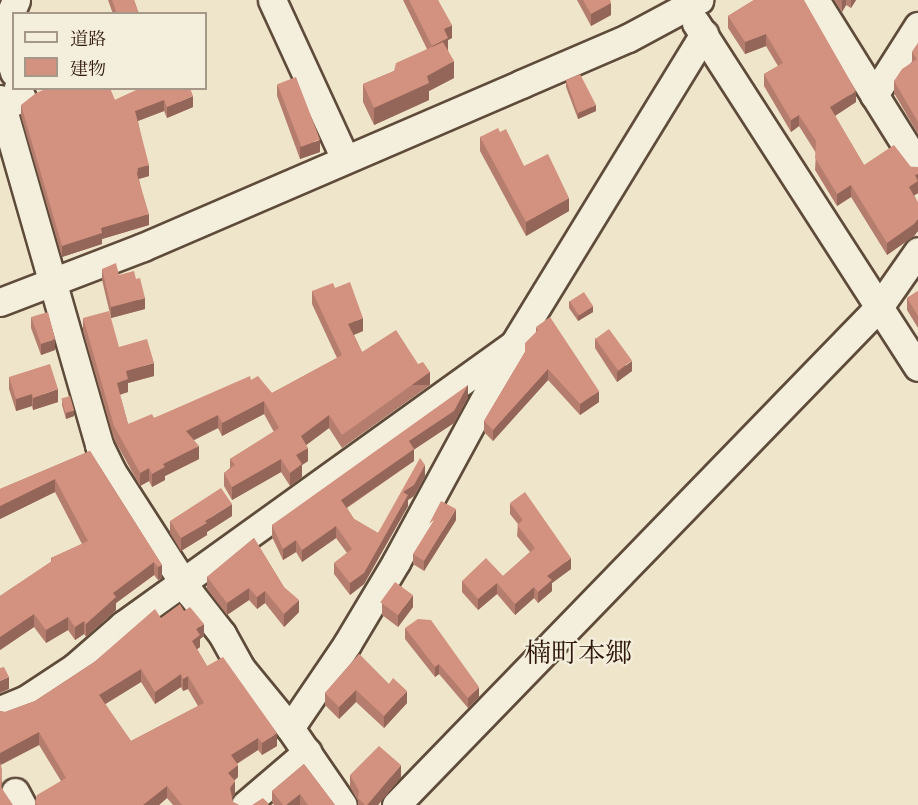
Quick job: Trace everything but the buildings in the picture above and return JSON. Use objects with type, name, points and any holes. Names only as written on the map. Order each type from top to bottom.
[{"type":"street","points":[[12,66],[2,33],[16,0]]},
{"type":"street","points":[[272,0],[345,159]]},
{"type":"street","points":[[815,0],[918,165]]},
{"type":"street","points":[[0,302],[56,283],[628,38],[688,3],[704,34],[918,367]]},
{"type":"street","points":[[874,95],[918,26]]},
{"type":"street","points":[[290,728],[347,644],[396,562],[514,344],[704,34]]},
{"type":"street","points":[[7,98],[99,444],[117,480],[222,633],[240,667],[308,752],[343,805]]},
{"type":"street","points":[[396,805],[879,307],[918,251]]},
{"type":"street","points":[[0,710],[25,700],[75,667],[123,625],[514,344]]},
{"type":"street","points":[[245,805],[308,752]]},
{"type":"district","name":"楠町本郷","points":[[578,654]]}]
